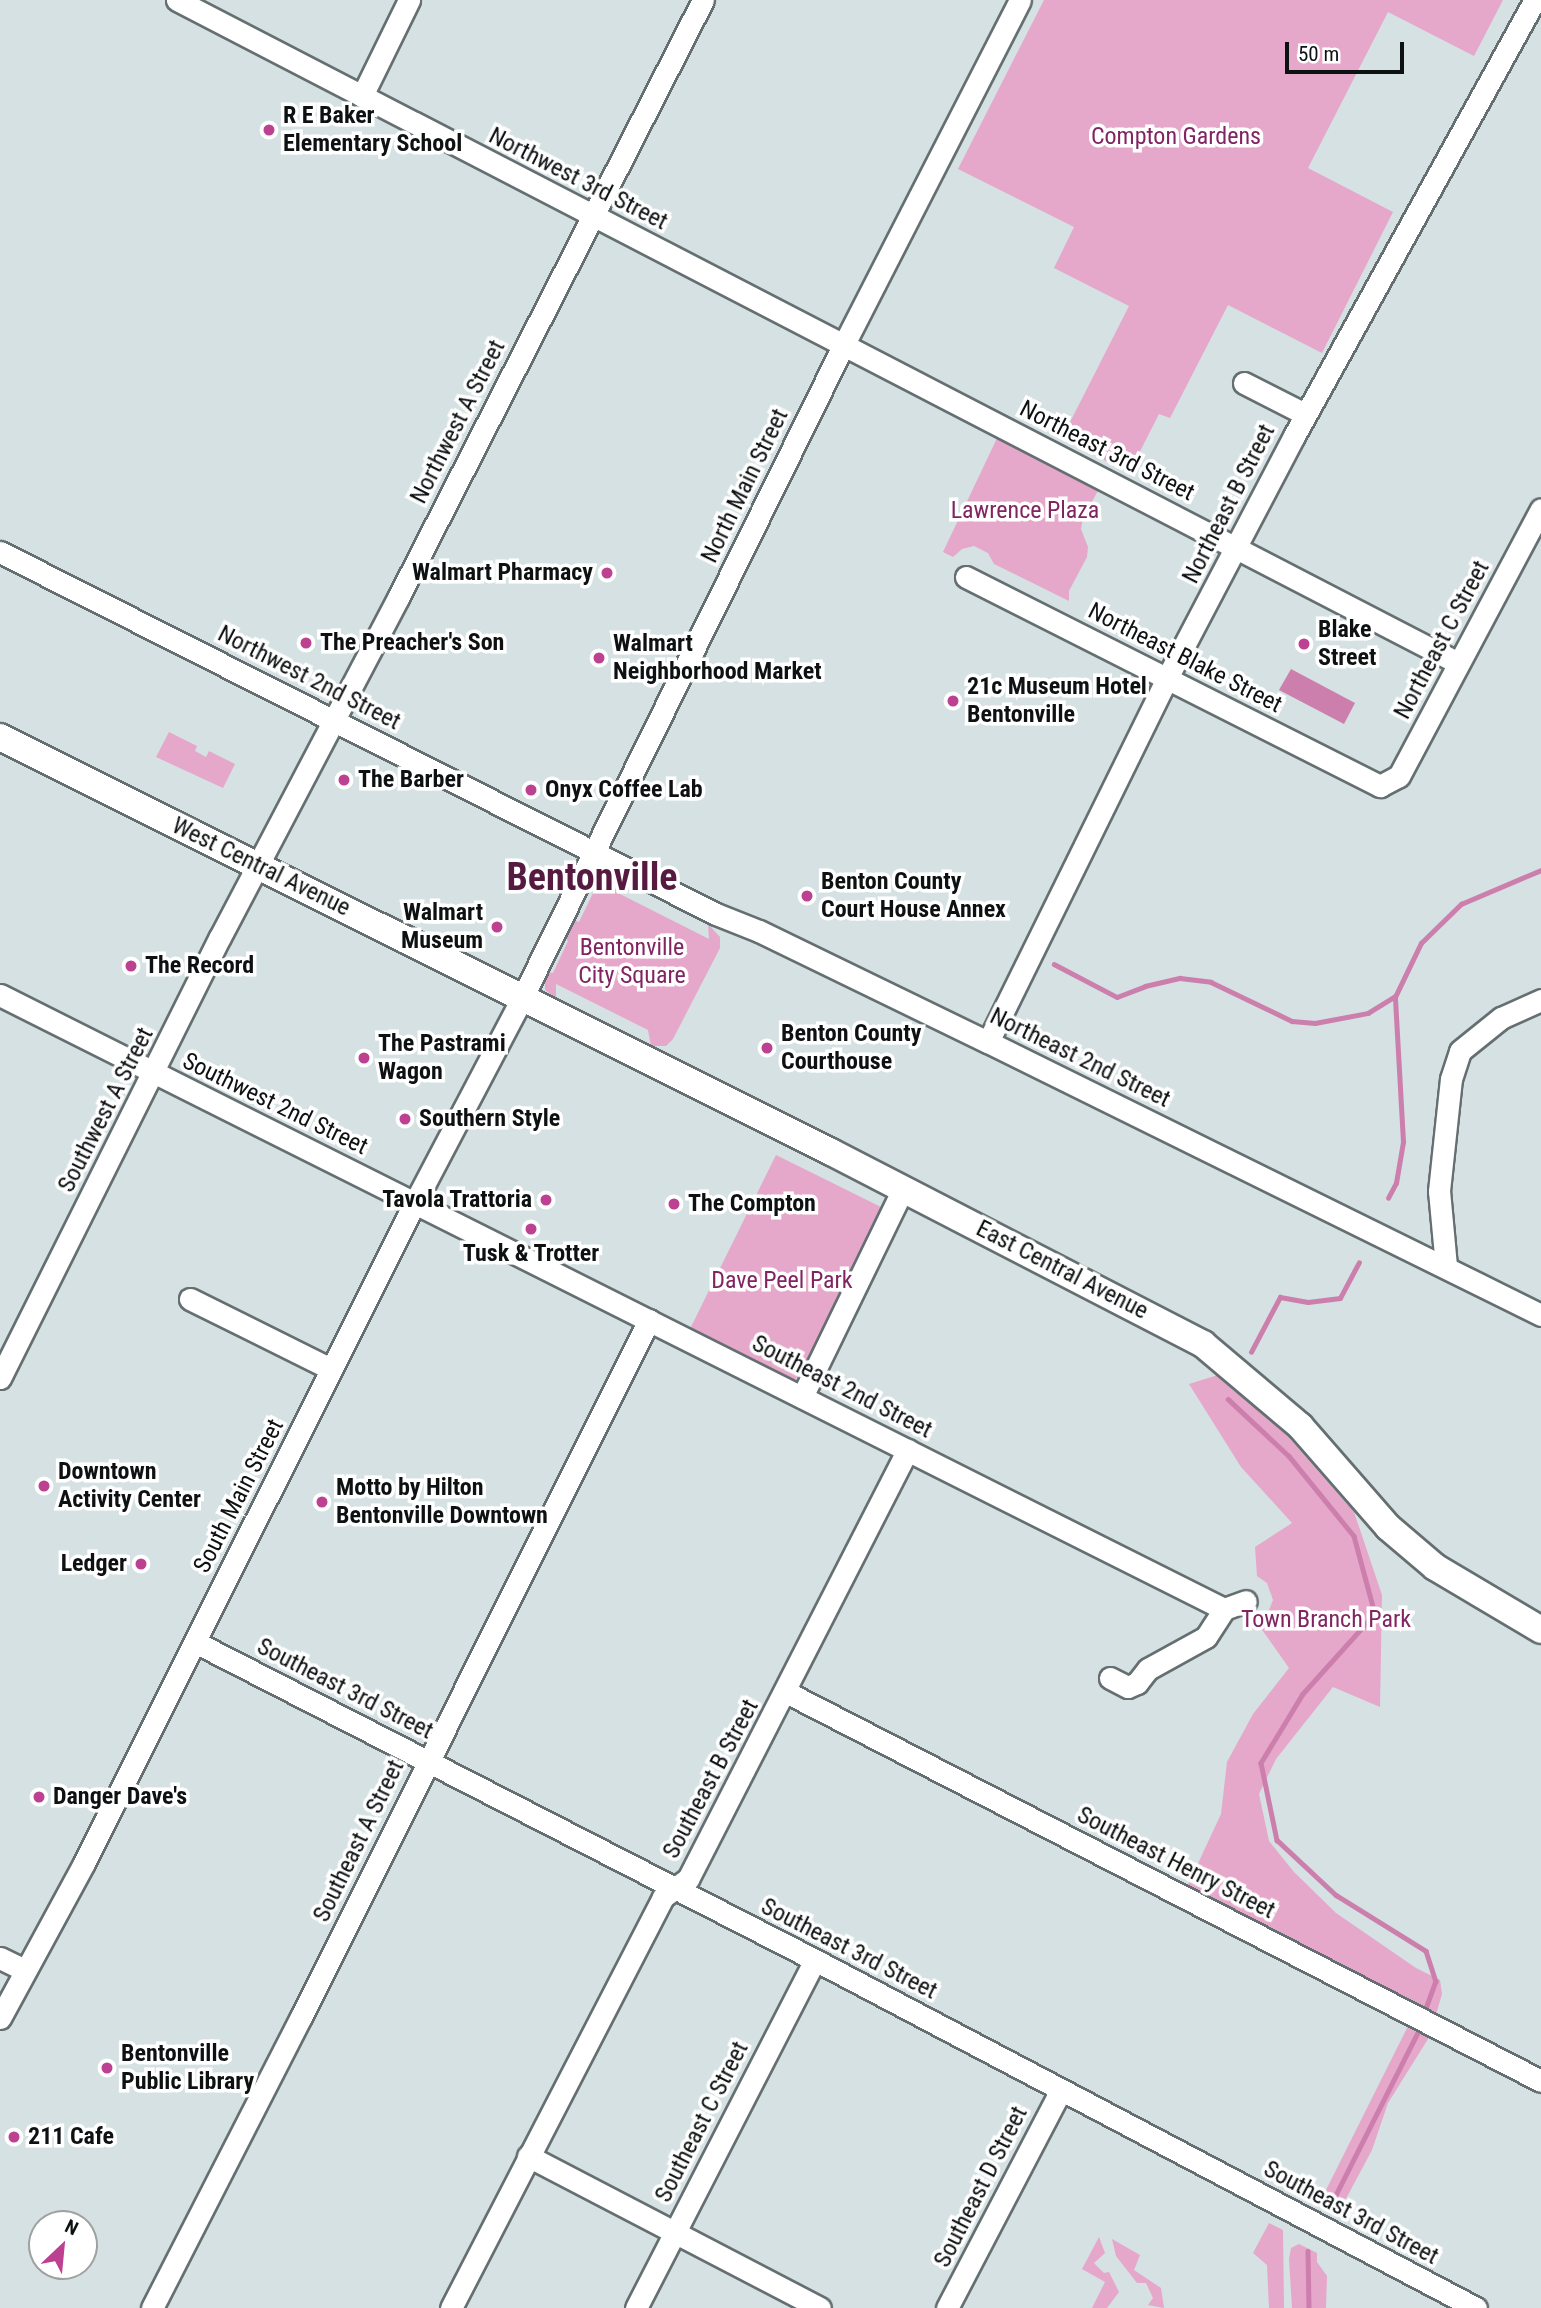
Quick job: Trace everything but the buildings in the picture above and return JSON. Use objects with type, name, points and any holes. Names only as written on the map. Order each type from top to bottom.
[{"type":"main road","name":"West Central Avenue","points":[[0,737],[522,998]]},
{"type":"main road","name":"East Central Avenue","points":[[522,998],[904,1189],[1203,1344],[1300,1426],[1388,1527],[1435,1567],[1541,1630]]},
{"type":"street","name":"Northwest 3rd Street","points":[[177,0],[591,216],[844,344]]},
{"type":"street","points":[[362,96],[409,0]]},
{"type":"street","name":"Northwest A Street","points":[[258,866],[703,0]]},
{"type":"street","name":"North Main Street","points":[[522,998],[844,344],[1020,0]]},
{"type":"street","name":"Northeast B Street","points":[[988,1042],[1167,678],[1305,414],[1535,0]]},
{"type":"street","name":"Northeast 3rd Street","points":[[844,344],[1458,663]]},
{"type":"street","points":[[1244,383],[1305,414]]},
{"type":"street","name":"Northeast C Street","points":[[1380,786],[1399,776],[1541,509]]},
{"type":"street","name":"Northwest 2nd Street","points":[[0,552],[595,852]]},
{"type":"street","name":"Northeast Blake Street","points":[[966,577],[1380,786]]},
{"type":"street","name":"Northeast 2nd Street","points":[[595,852],[716,914],[988,1042],[1541,1315]]},
{"type":"street","name":"Southwest A Street","points":[[0,1378],[258,866]]},
{"type":"street","name":"Southwest 2nd Street","points":[[0,995],[415,1202]]},
{"type":"street","name":"South Main Street","points":[[0,2018],[84,1863],[415,1202],[426,1186],[522,998]]},
{"type":"street","points":[[1446,1266],[1439,1191],[1451,1079],[1460,1051],[1501,1018],[1541,1000]]},
{"type":"street","points":[[802,1397],[904,1189]]},
{"type":"street","name":"Southeast 2nd Street","points":[[415,1202],[1224,1609]]},
{"type":"street","points":[[190,1298],[331,1369]]},
{"type":"street","name":"Southeast A Street","points":[[152,2308],[649,1320]]},
{"type":"street","name":"Southeast B Street","points":[[451,2308],[663,1897],[688,1879],[908,1450]]},
{"type":"street","points":[[1110,1678],[1128,1687],[1138,1683],[1148,1669],[1206,1637],[1224,1609],[1246,1601]]},
{"type":"street","name":"Southeast 3rd Street","points":[[195,1642],[815,1960],[1476,2308]]},
{"type":"street","name":"Southeast Henry Street","points":[[786,1692],[1541,2081]]},
{"type":"street","points":[[0,1958],[25,1970]]},
{"type":"street","name":"Southeast C Street","points":[[636,2308],[815,1960]]},
{"type":"street","name":"Southeast D Street","points":[[947,2308],[1060,2090]]},
{"type":"street","points":[[528,2157],[820,2308]]},
{"type":"green space","name":"Compton Gardens","points":[[1044,0],[1503,0],[1474,56],[1388,12],[1308,168],[1393,212],[1322,353],[1228,305],[1170,418],[1159,414],[1129,473],[1062,438],[1129,306],[1054,268],[1074,227],[958,169]]},
{"type":"green space","name":"Lawrence Plaza","points":[[999,434],[1100,487],[1083,518],[1081,529],[1088,547],[1087,557],[1069,591],[1069,601],[994,564],[988,553],[974,546],[962,549],[953,557],[943,552]]},
{"type":"green space","points":[[169,732],[197,746],[195,751],[206,757],[209,751],[235,764],[223,788],[156,757]]},
{"type":"green space","name":"Bentonville City Square","points":[[606,875],[617,879],[618,893],[709,939],[708,924],[720,937],[720,948],[673,1039],[666,1046],[651,1046],[648,1030],[556,984],[556,998],[545,990],[545,976],[547,972],[553,973],[568,941],[565,937],[573,920],[579,922],[595,889],[592,883]]},
{"type":"green space","name":"Dave Peel Park","points":[[776,1155],[885,1209],[803,1375],[791,1381],[689,1331]]},
{"type":"green space","name":"Town Branch Park","points":[[1218,1375],[1279,1426],[1354,1512],[1382,1595],[1380,1707],[1333,1687],[1276,1759],[1259,1794],[1269,1841],[1294,1872],[1336,1913],[1416,1968],[1440,1980],[1442,1994],[1435,2018],[1187,1887],[1221,1814],[1227,1762],[1253,1714],[1289,1668],[1258,1624],[1266,1618],[1273,1600],[1267,1583],[1257,1576],[1255,1547],[1292,1523],[1241,1467],[1189,1384]]},
{"type":"green space","points":[[1411,2020],[1428,2028],[1428,2039],[1388,2103],[1372,2150],[1341,2208],[1322,2198]]},
{"type":"green space","points":[[1269,2223],[1283,2230],[1284,2308],[1269,2308],[1267,2265],[1253,2253]]},
{"type":"green space","points":[[1099,2237],[1105,2253],[1094,2263],[1104,2273],[1109,2272],[1119,2292],[1107,2308],[1092,2308],[1105,2282],[1082,2269]]},
{"type":"green space","points":[[1112,2239],[1140,2255],[1134,2270],[1161,2288],[1164,2308],[1148,2305],[1153,2298],[1146,2283],[1137,2283],[1116,2256]]},
{"type":"green space","points":[[1299,2244],[1317,2253],[1317,2262],[1327,2276],[1326,2308],[1292,2308],[1289,2259],[1291,2248]]},
{"type":"shaded area","points":[[1291,669],[1355,703],[1344,724],[1279,690]]},
{"type":"waterway","points":[[1388,1198],[1396,1183],[1403,1142],[1395,997],[1421,943],[1461,904],[1541,870]]},
{"type":"waterway","points":[[1054,964],[1117,997],[1145,986],[1180,978],[1211,982],[1292,1021],[1315,1023],[1368,1013],[1394,997]]},
{"type":"waterway","points":[[1251,1352],[1280,1297],[1308,1302],[1340,1298],[1359,1263]]},
{"type":"waterway","points":[[1228,1399],[1289,1456],[1354,1536],[1375,1614],[1303,1694],[1261,1763],[1277,1840],[1336,1895],[1426,1951],[1436,1981],[1426,2009]]},
{"type":"waterway","points":[[1331,2204],[1417,2034]]},
{"type":"waterway","points":[[1308,2251],[1309,2308]]},
{"type":"place","name":"R E Baker Elementary School","points":[[269,130]]},
{"type":"place","name":"Walmart Pharmacy","points":[[607,573]]},
{"type":"place","name":"The Preacher's Son","points":[[306,643]]},
{"type":"place","name":"Blake Street","points":[[1304,644]]},
{"type":"place","name":"Walmart Neighborhood Market","points":[[599,658]]},
{"type":"place","name":"21c Museum Hotel Bentonville","points":[[953,701]]},
{"type":"place","name":"The Barber","points":[[344,780]]},
{"type":"place","name":"Onyx Coffee Lab","points":[[531,790]]},
{"type":"place","name":"Benton County Court House Annex","points":[[807,896]]},
{"type":"place","name":"Walmart Museum","points":[[497,927]]},
{"type":"place","name":"The Record","points":[[131,966]]},
{"type":"place","name":"Benton County Courthouse","points":[[767,1048]]},
{"type":"place","name":"The Pastrami Wagon","points":[[364,1058]]},
{"type":"place","name":"Southern Style","points":[[405,1119]]},
{"type":"place","name":"Tavola Trattoria","points":[[546,1200]]},
{"type":"place","name":"The Compton","points":[[674,1204]]},
{"type":"place","name":"Tusk & Trotter","points":[[531,1229]]},
{"type":"place","name":"Downtown Activity Center","points":[[44,1486]]},
{"type":"place","name":"Motto by Hilton Bentonville Downtown","points":[[322,1502]]},
{"type":"place","name":"Ledger","points":[[141,1564]]},
{"type":"place","name":"Danger Dave's","points":[[39,1797]]},
{"type":"place","name":"Bentonville Public Library","points":[[107,2068]]},
{"type":"place","name":"211 Cafe","points":[[14,2137]]},
{"type":"district","name":"Bentonville","points":[[592,878]]}]
